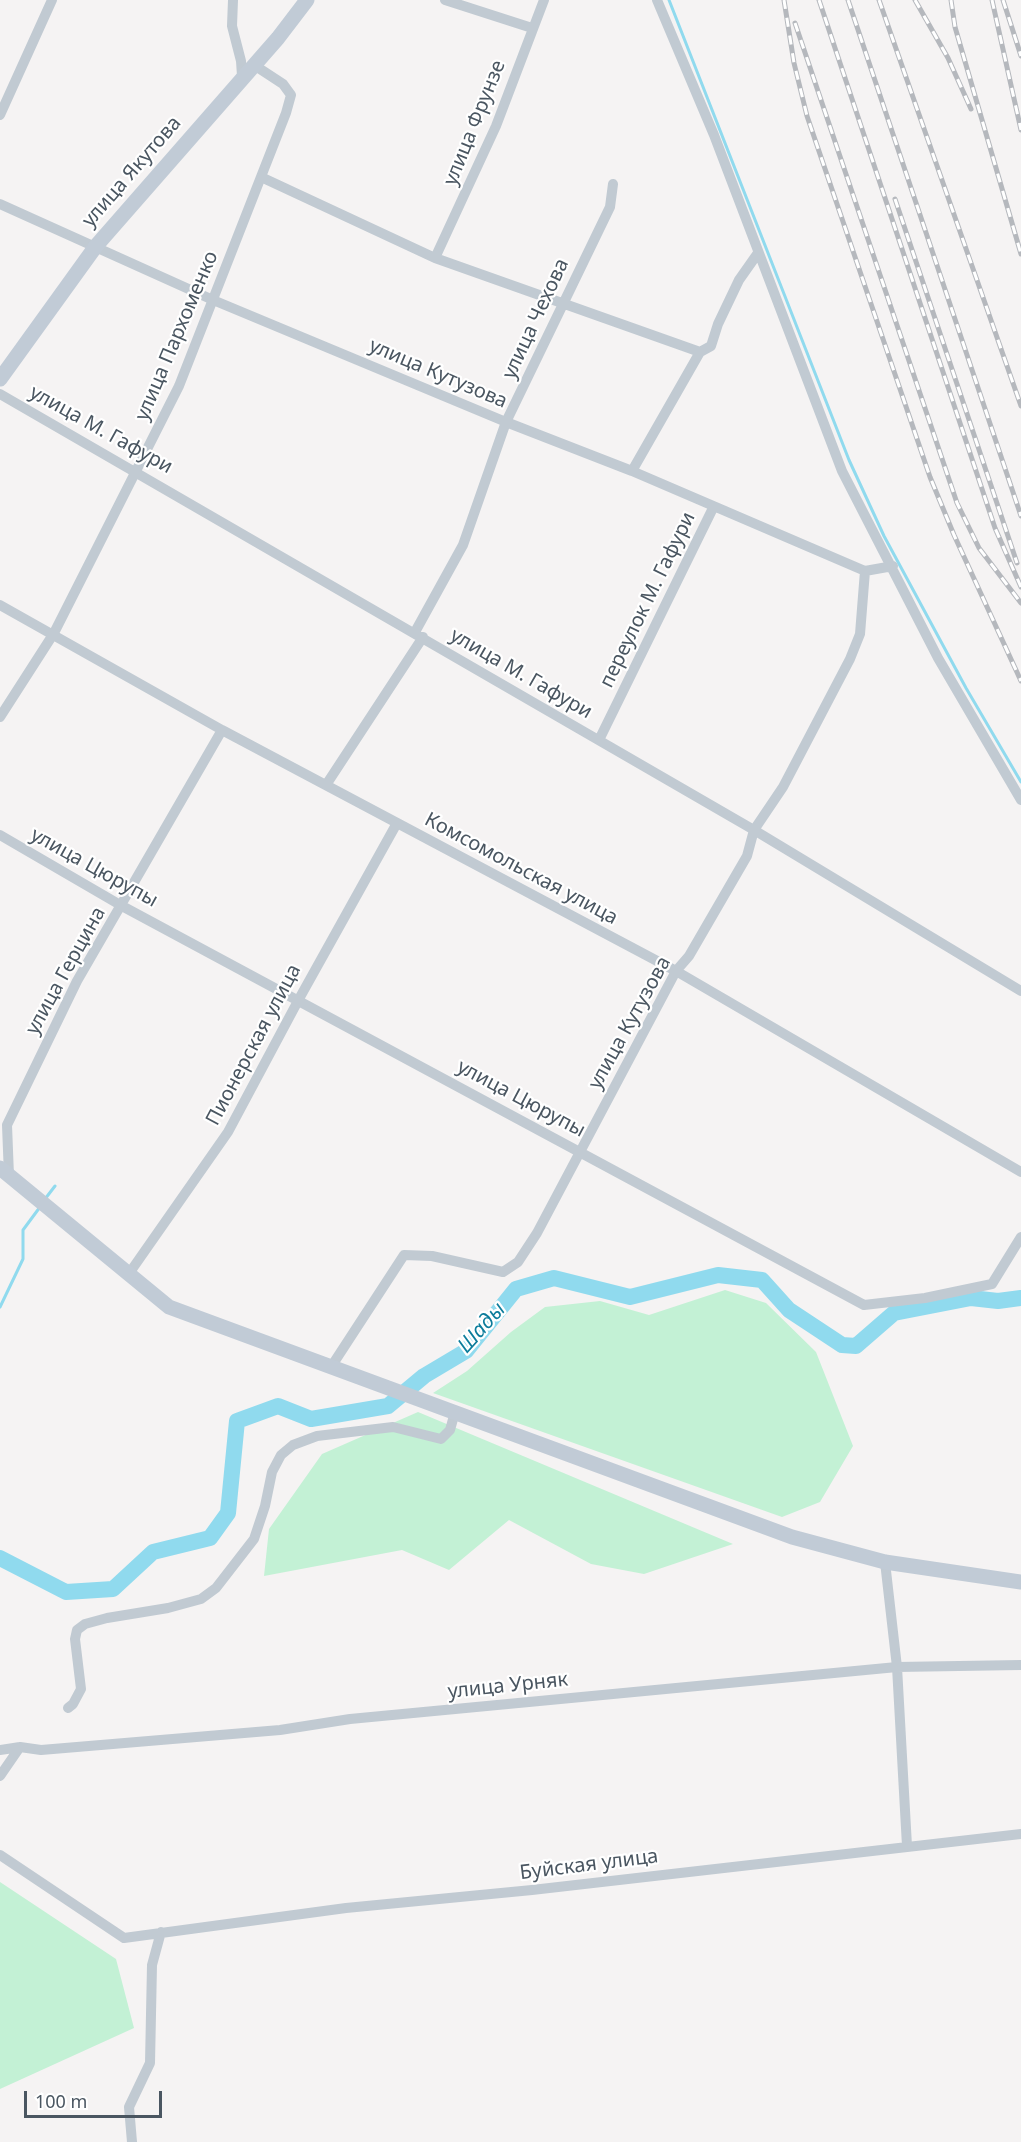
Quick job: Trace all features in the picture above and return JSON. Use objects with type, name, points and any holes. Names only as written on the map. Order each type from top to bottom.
[{"type":"street","points":[[0,116],[51,0]]},
{"type":"street","points":[[233,0],[232,26],[241,60],[242,76]]},
{"type":"street","name":"улица Якутова","points":[[0,379],[96,246],[242,76],[254,65],[307,0]]},
{"type":"street","points":[[446,0],[532,28]]},
{"type":"street","name":"улица Фрунзе","points":[[435,258],[496,126],[544,0]]},
{"type":"street","points":[[657,0],[714,135],[842,471],[893,566],[938,658],[1021,800]]},
{"type":"street","name":"улица Пархоменко","points":[[0,717],[54,633],[179,386],[261,177],[291,95],[283,84],[254,65]]},
{"type":"street","points":[[261,177],[435,258],[561,305],[700,352]]},
{"type":"street","name":"улица Чехова","points":[[326,785],[419,635],[463,545],[507,422],[561,305],[610,207],[613,184]]},
{"type":"street","name":"улица Кутузова","points":[[0,204],[213,300],[507,422],[632,471],[713,508],[865,571],[860,634],[850,659],[783,787],[754,830],[747,855],[689,956],[676,971],[582,1152],[518,1262],[503,1272],[432,1256],[404,1255],[331,1367]]},
{"type":"street","points":[[632,471],[700,352],[711,346],[718,324],[739,280],[758,253]]},
{"type":"street","name":"улица М. Гафури","points":[[0,394],[137,471],[754,830],[1021,991]]},
{"type":"street","name":"переулок М. Гафури","points":[[599,740],[713,508]]},
{"type":"street","points":[[865,571],[893,566]]},
{"type":"street","name":"Комсомольская улица","points":[[0,605],[54,633],[222,730],[676,971],[1021,1172]]},
{"type":"street","name":"улица Герцина","points":[[5,1172],[7,1125],[77,981],[222,730]]},
{"type":"street","name":"Пионерская улица","points":[[128,1275],[228,1132],[397,823]]},
{"type":"street","name":"улица Цюрупы","points":[[0,836],[122,906],[299,999],[864,1305],[925,1298],[992,1284],[1021,1238]]},
{"type":"street","points":[[5,1172],[169,1307],[792,1537],[885,1562],[1021,1582]]},
{"type":"street","points":[[68,1708],[73,1704],[81,1689],[75,1639],[78,1630],[85,1624],[107,1618],[168,1608],[201,1599],[216,1588],[254,1539],[265,1506],[272,1472],[280,1455],[293,1445],[317,1436],[393,1428],[441,1439],[450,1430],[455,1413]]},
{"type":"street","points":[[885,1562],[897,1667],[907,1846]]},
{"type":"street","name":"улица Урняк","points":[[0,1750],[20,1747],[41,1750],[280,1730],[350,1719],[897,1667],[1021,1665]]},
{"type":"street","points":[[0,1776],[20,1747]]},
{"type":"street","name":"Буйская улица","points":[[0,1855],[124,1938],[346,1908],[532,1890],[1021,1834]]},
{"type":"street","points":[[132,2142],[129,2107],[150,2063],[152,1965],[161,1932]]},
{"type":"green space","points":[[725,1290],[766,1303],[816,1352],[853,1446],[820,1502],[782,1517],[433,1393],[467,1371],[511,1332],[545,1307],[600,1301],[649,1315]]},
{"type":"green space","points":[[418,1412],[733,1544],[644,1574],[591,1564],[509,1520],[449,1570],[402,1550],[264,1576],[269,1529],[322,1454]]},
{"type":"green space","points":[[0,1882],[116,1959],[134,2028],[0,2089]]},
{"type":"waterway","points":[[669,0],[849,460],[884,536],[966,688],[1021,782]]},
{"type":"waterway","points":[[45,1199],[55,1186]]},
{"type":"waterway","points":[[0,1307],[23,1259],[23,1230],[40,1207]]},
{"type":"waterway","name":"Шады","points":[[0,1558],[66,1592],[113,1589],[153,1552],[210,1538],[228,1513],[237,1421],[278,1406],[311,1419],[388,1406],[424,1376],[466,1351],[516,1289],[554,1278],[630,1297],[718,1275],[762,1280],[789,1310],[842,1345],[856,1346],[894,1313],[971,1298],[998,1301],[1021,1298]]},
{"type":"railway","points":[[784,0],[794,63],[807,116],[930,477],[1021,681]]},
{"type":"railway","points":[[819,0],[995,528],[1021,587]]},
{"type":"railway","points":[[848,0],[1021,516]]},
{"type":"railway","points":[[879,0],[1021,406]]},
{"type":"railway","points":[[915,0],[948,58],[971,109]]},
{"type":"railway","points":[[951,0],[955,27],[1021,254]]},
{"type":"railway","points":[[992,0],[1021,130]]},
{"type":"railway","points":[[1003,0],[1021,56]]},
{"type":"railway","points":[[795,23],[957,503],[979,548],[1021,603]]},
{"type":"railway","points":[[895,199],[1017,563]]}]
